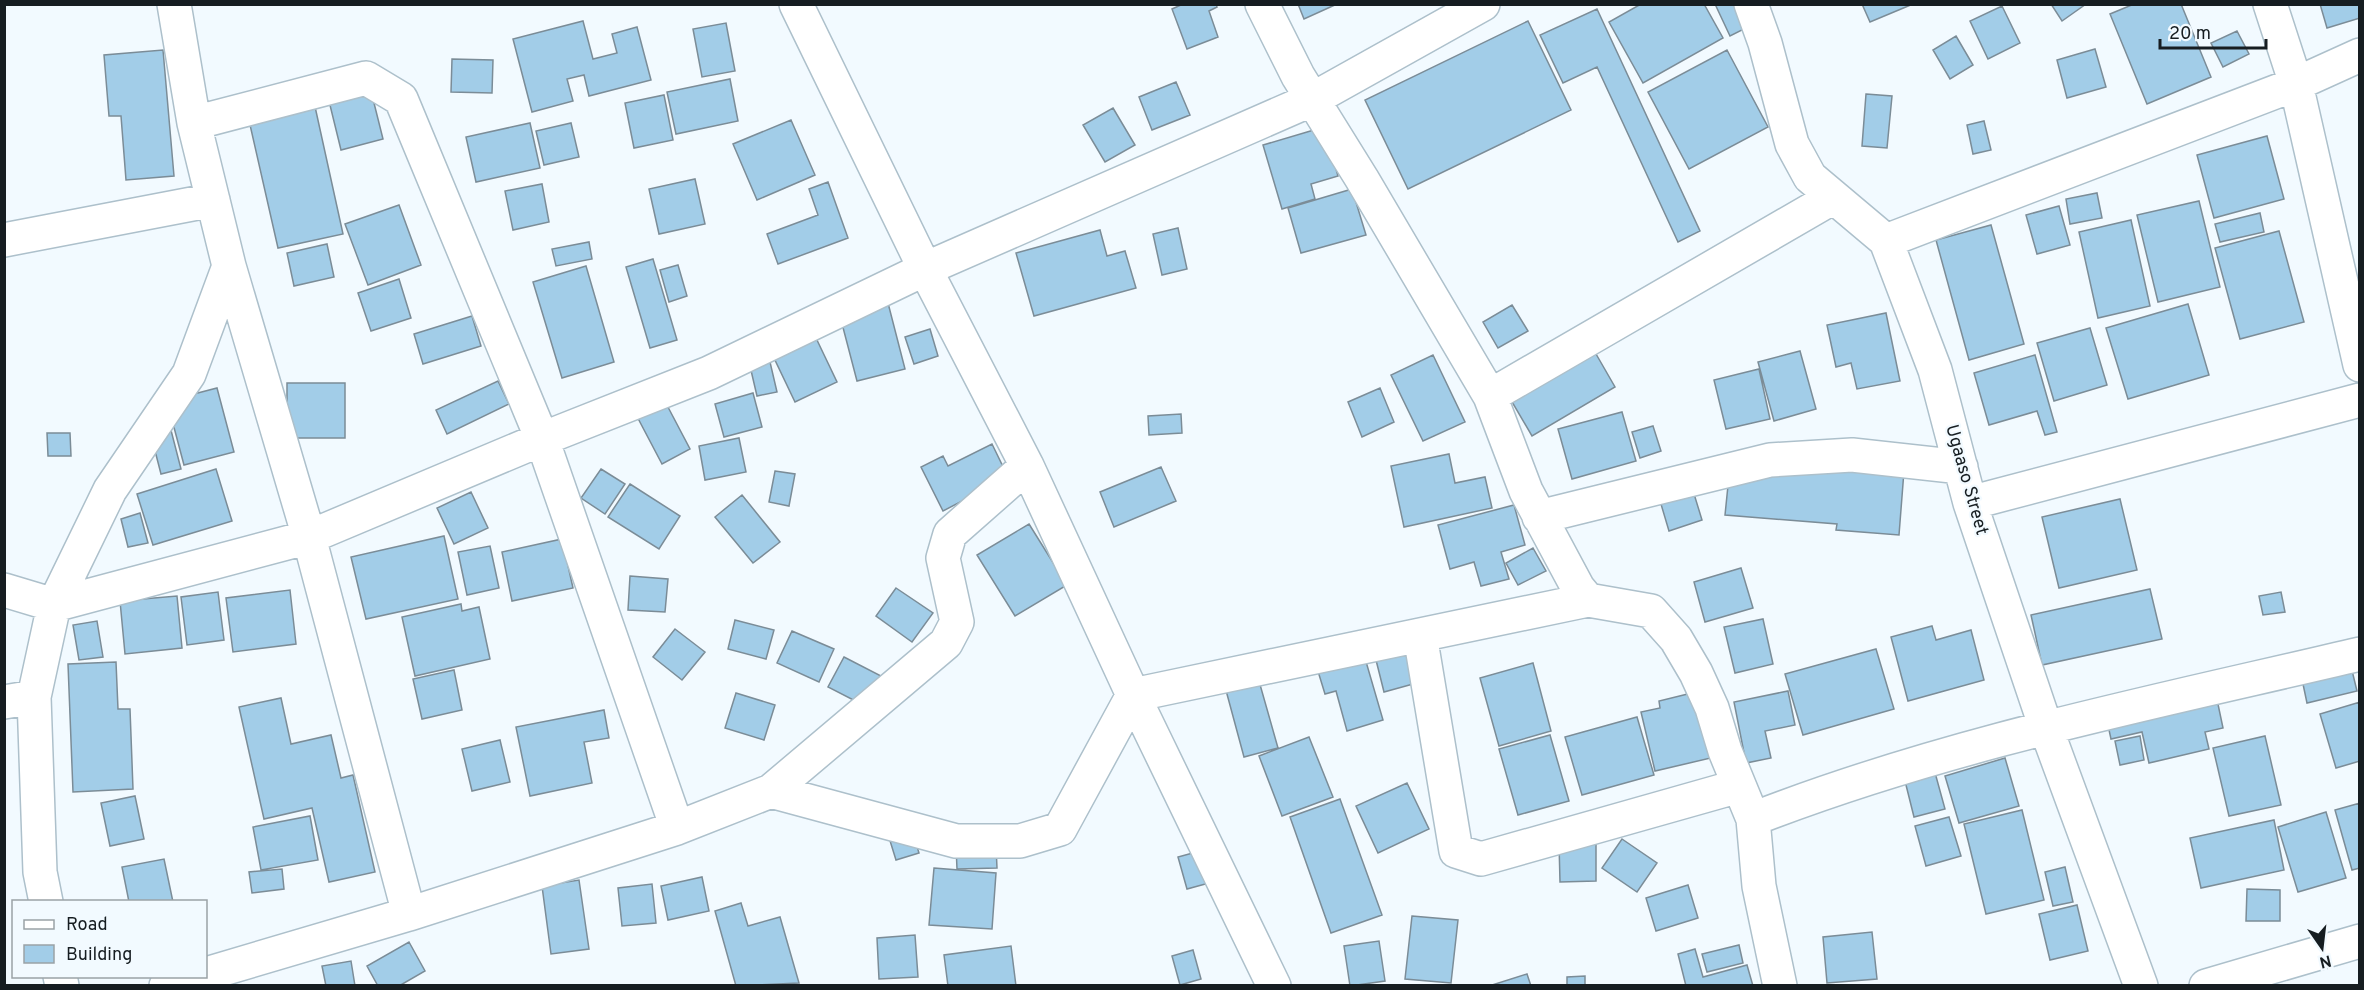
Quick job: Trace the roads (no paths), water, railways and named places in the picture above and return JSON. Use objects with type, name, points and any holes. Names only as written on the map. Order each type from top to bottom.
[{"type":"street","points":[[174,4],[194,123],[229,266],[309,537],[409,914]]},
{"type":"street","points":[[796,4],[925,269],[1027,466],[1133,695],[1274,986]]},
{"type":"street","points":[[1262,4],[1313,99],[1490,396],[1526,491],[1565,567],[1588,600]]},
{"type":"street","points":[[4,590],[54,605],[309,537],[542,439],[709,373],[925,269],[1313,99],[1483,4]]},
{"type":"street","points":[[1751,4],[1766,43],[1792,144],[1810,177],[1832,198],[1886,241],[2296,84],[2360,55]]},
{"type":"street","points":[[2270,4],[2296,84],[2360,365]]},
{"type":"street","points":[[194,123],[366,78],[400,99],[542,439],[676,828]]},
{"type":"street","points":[[1490,396],[1832,198]]},
{"type":"street","points":[[4,240],[213,200]]},
{"type":"street","name":"Ugaaso Street","points":[[1886,241],[1935,370],[1970,503],[2046,728],[2141,986]]},
{"type":"street","points":[[46,900],[40,872],[19,699],[54,605],[110,490],[189,374],[229,266]]},
{"type":"street","points":[[1970,503],[2360,400]]},
{"type":"street","points":[[1539,517],[1770,460],[1852,455],[1961,467]]},
{"type":"street","points":[[207,974],[409,914],[676,828],[771,791],[946,643],[957,622],[943,558],[950,534],[1027,466]]},
{"type":"street","points":[[771,791],[956,841],[1020,841],[1060,829],[1133,695],[1588,600],[1651,611],[1676,639],[1712,708],[1753,819],[1759,886],[1780,986]]},
{"type":"street","points":[[1420,635],[1456,851],[1481,859],[1739,786]]},
{"type":"street","points":[[1753,819],[1889,770],[2046,728],[2360,654]]},
{"type":"street","points":[[2206,986],[2360,941]]},
{"type":"street","points":[[166,986],[191,978]]}]
